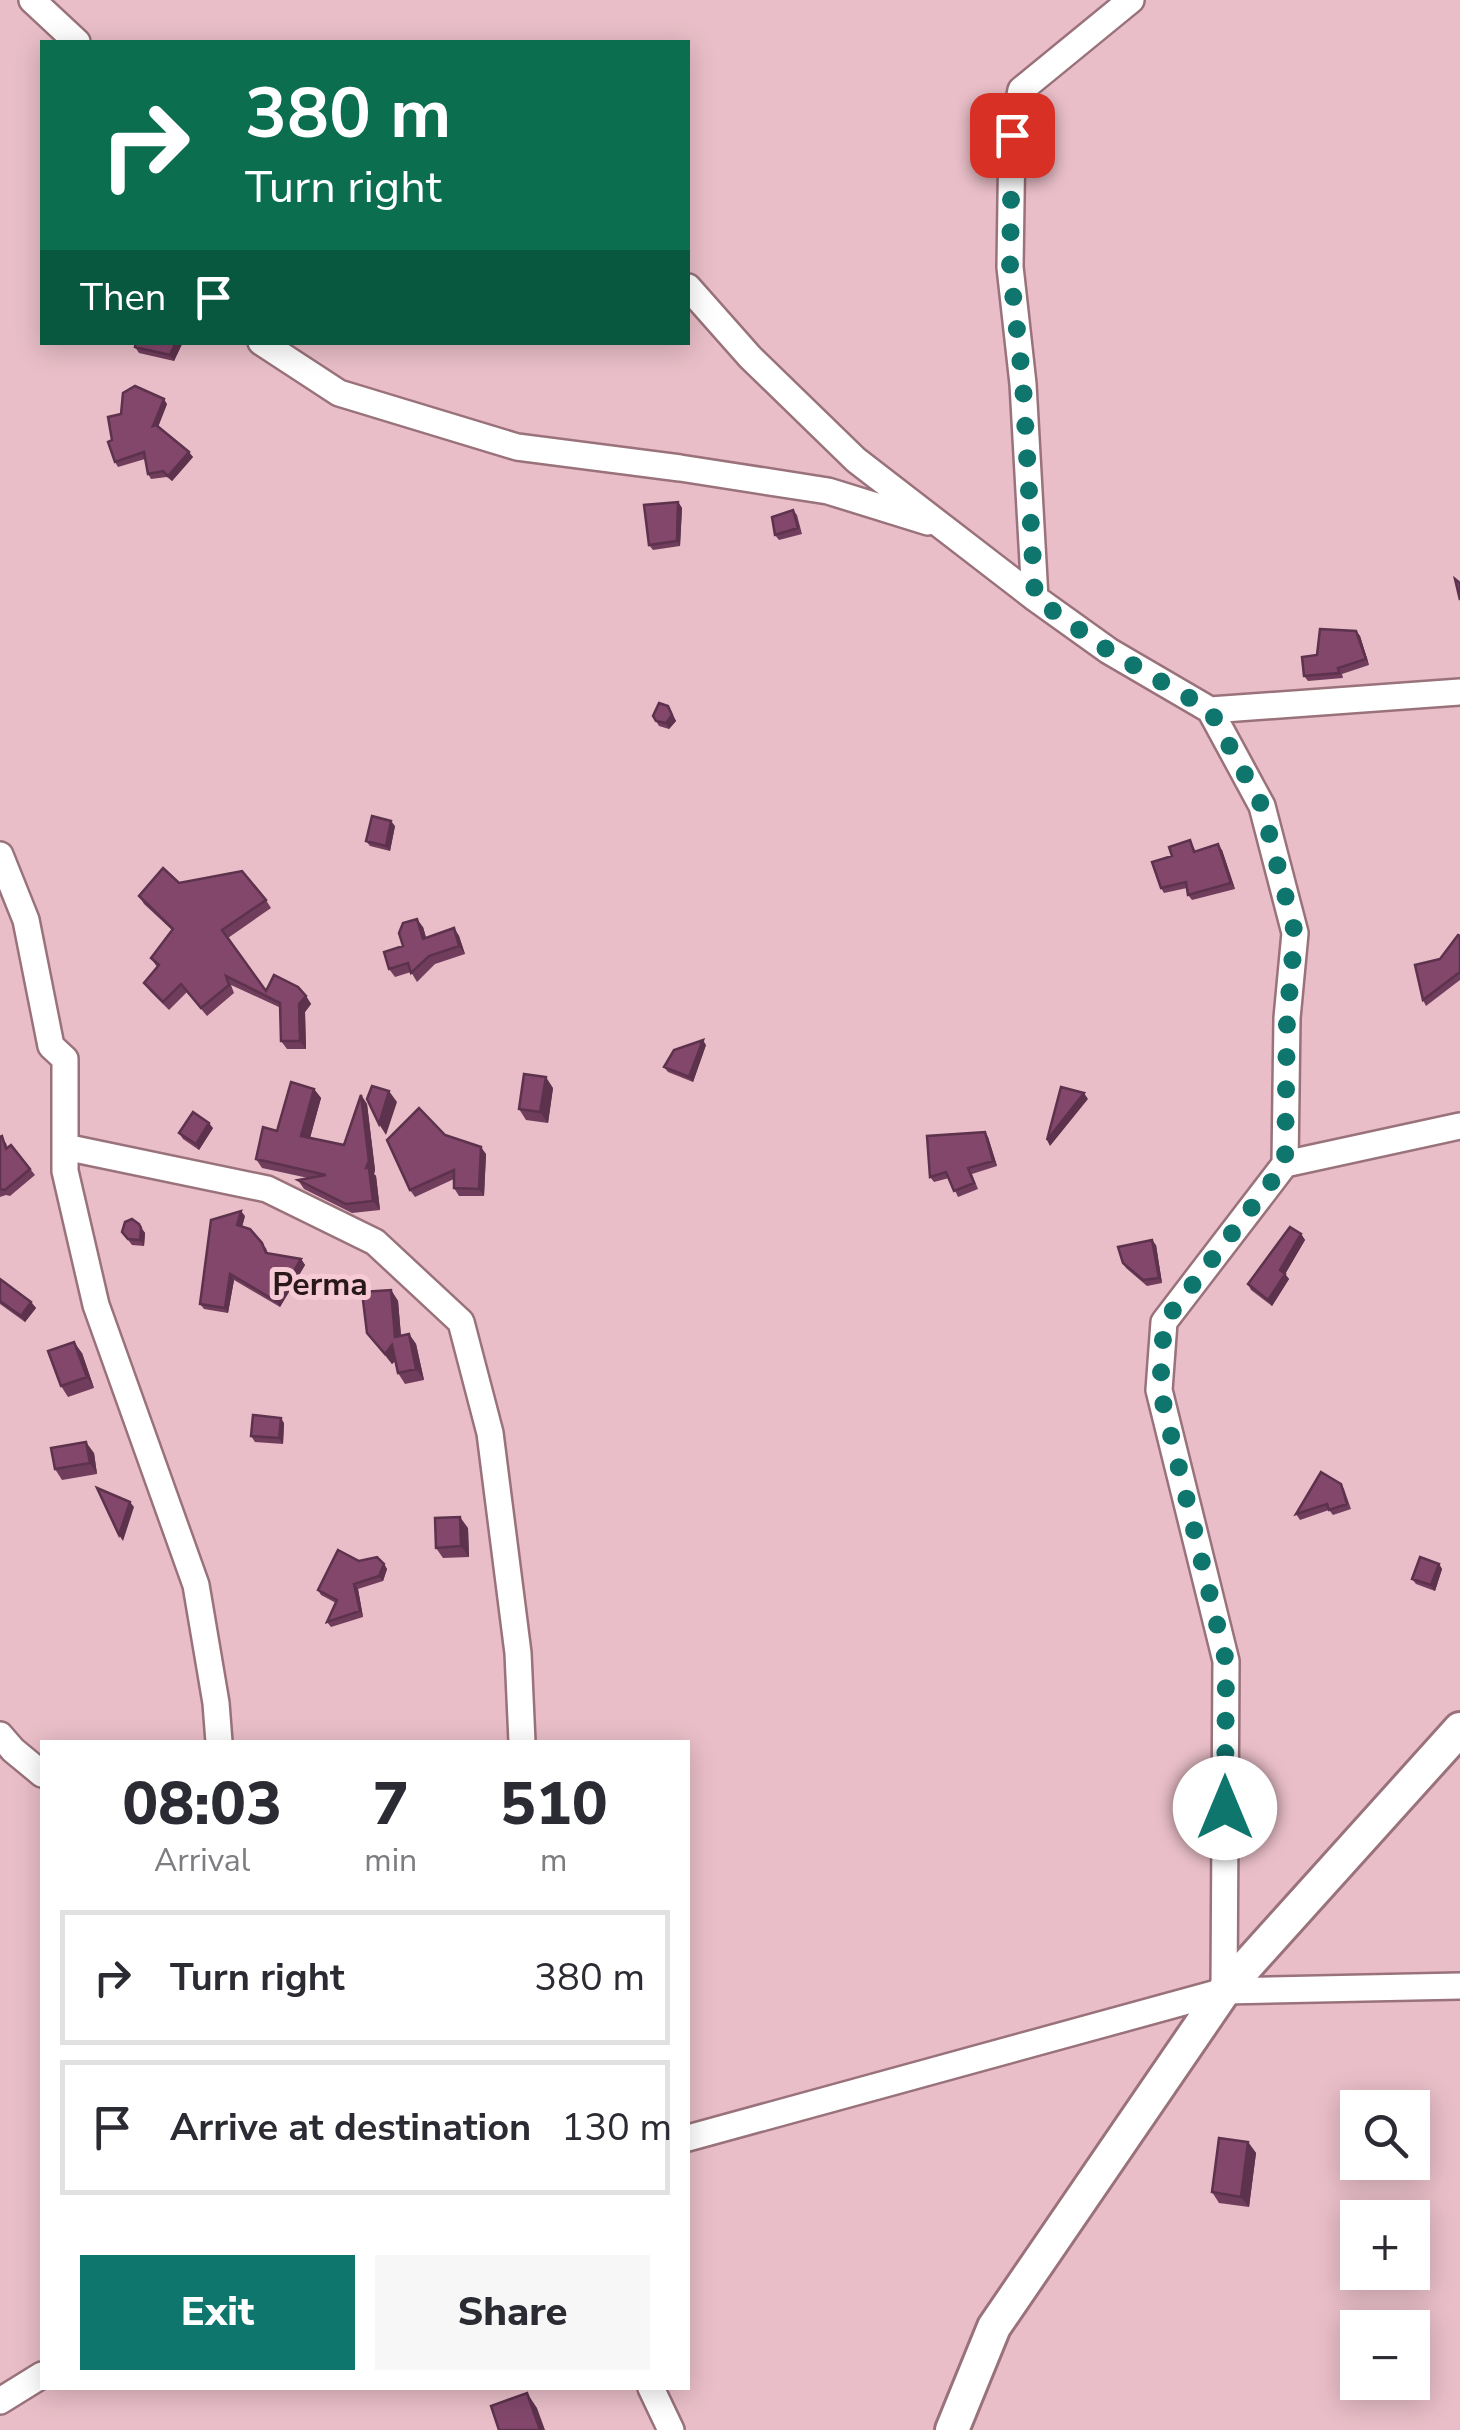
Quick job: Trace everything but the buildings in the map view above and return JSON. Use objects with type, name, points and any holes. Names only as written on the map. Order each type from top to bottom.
[{"type":"street","points":[[32,0],[75,40]]},
{"type":"street","points":[[1035,598],[1023,384],[1010,267],[1012,135],[1021,90],[1130,0]]},
{"type":"street","points":[[690,289],[750,357],[856,460],[1109,651],[1210,710],[1262,806],[1295,933],[1287,1018],[1285,1164],[1164,1322],[1160,1390],[1226,1661],[1224,1992]]},
{"type":"street","points":[[266,345],[340,392],[518,448],[828,492],[943,527]]},
{"type":"street","points":[[1210,710],[1460,692]]},
{"type":"street","points":[[0,855],[26,920],[51,1046],[65,1059],[65,1172],[96,1305],[196,1585],[220,1740]]},
{"type":"street","points":[[1285,1164],[1460,1126]]},
{"type":"street","points":[[65,1146],[267,1189],[375,1242],[461,1322],[490,1433],[518,1653],[522,1740]]},
{"type":"street","points":[[952,2430],[994,2328],[1224,1992],[1460,1730]]},
{"type":"street","points":[[0,1735],[40,1772]]},
{"type":"street","points":[[690,2137],[1224,1992],[1460,1986]]},
{"type":"street","points":[[0,2401],[40,2376]]},
{"type":"street","points":[[652,2390],[671,2430]]},
{"type":"district","name":"Perma","points":[[320,1284]]},
{"type":"route","points":[[1012,135],[1010,267],[1023,384],[1035,598],[1109,651],[1210,710],[1262,806],[1295,933],[1287,1018],[1285,1164],[1164,1322],[1160,1390],[1226,1661],[1225,1808]]}]
